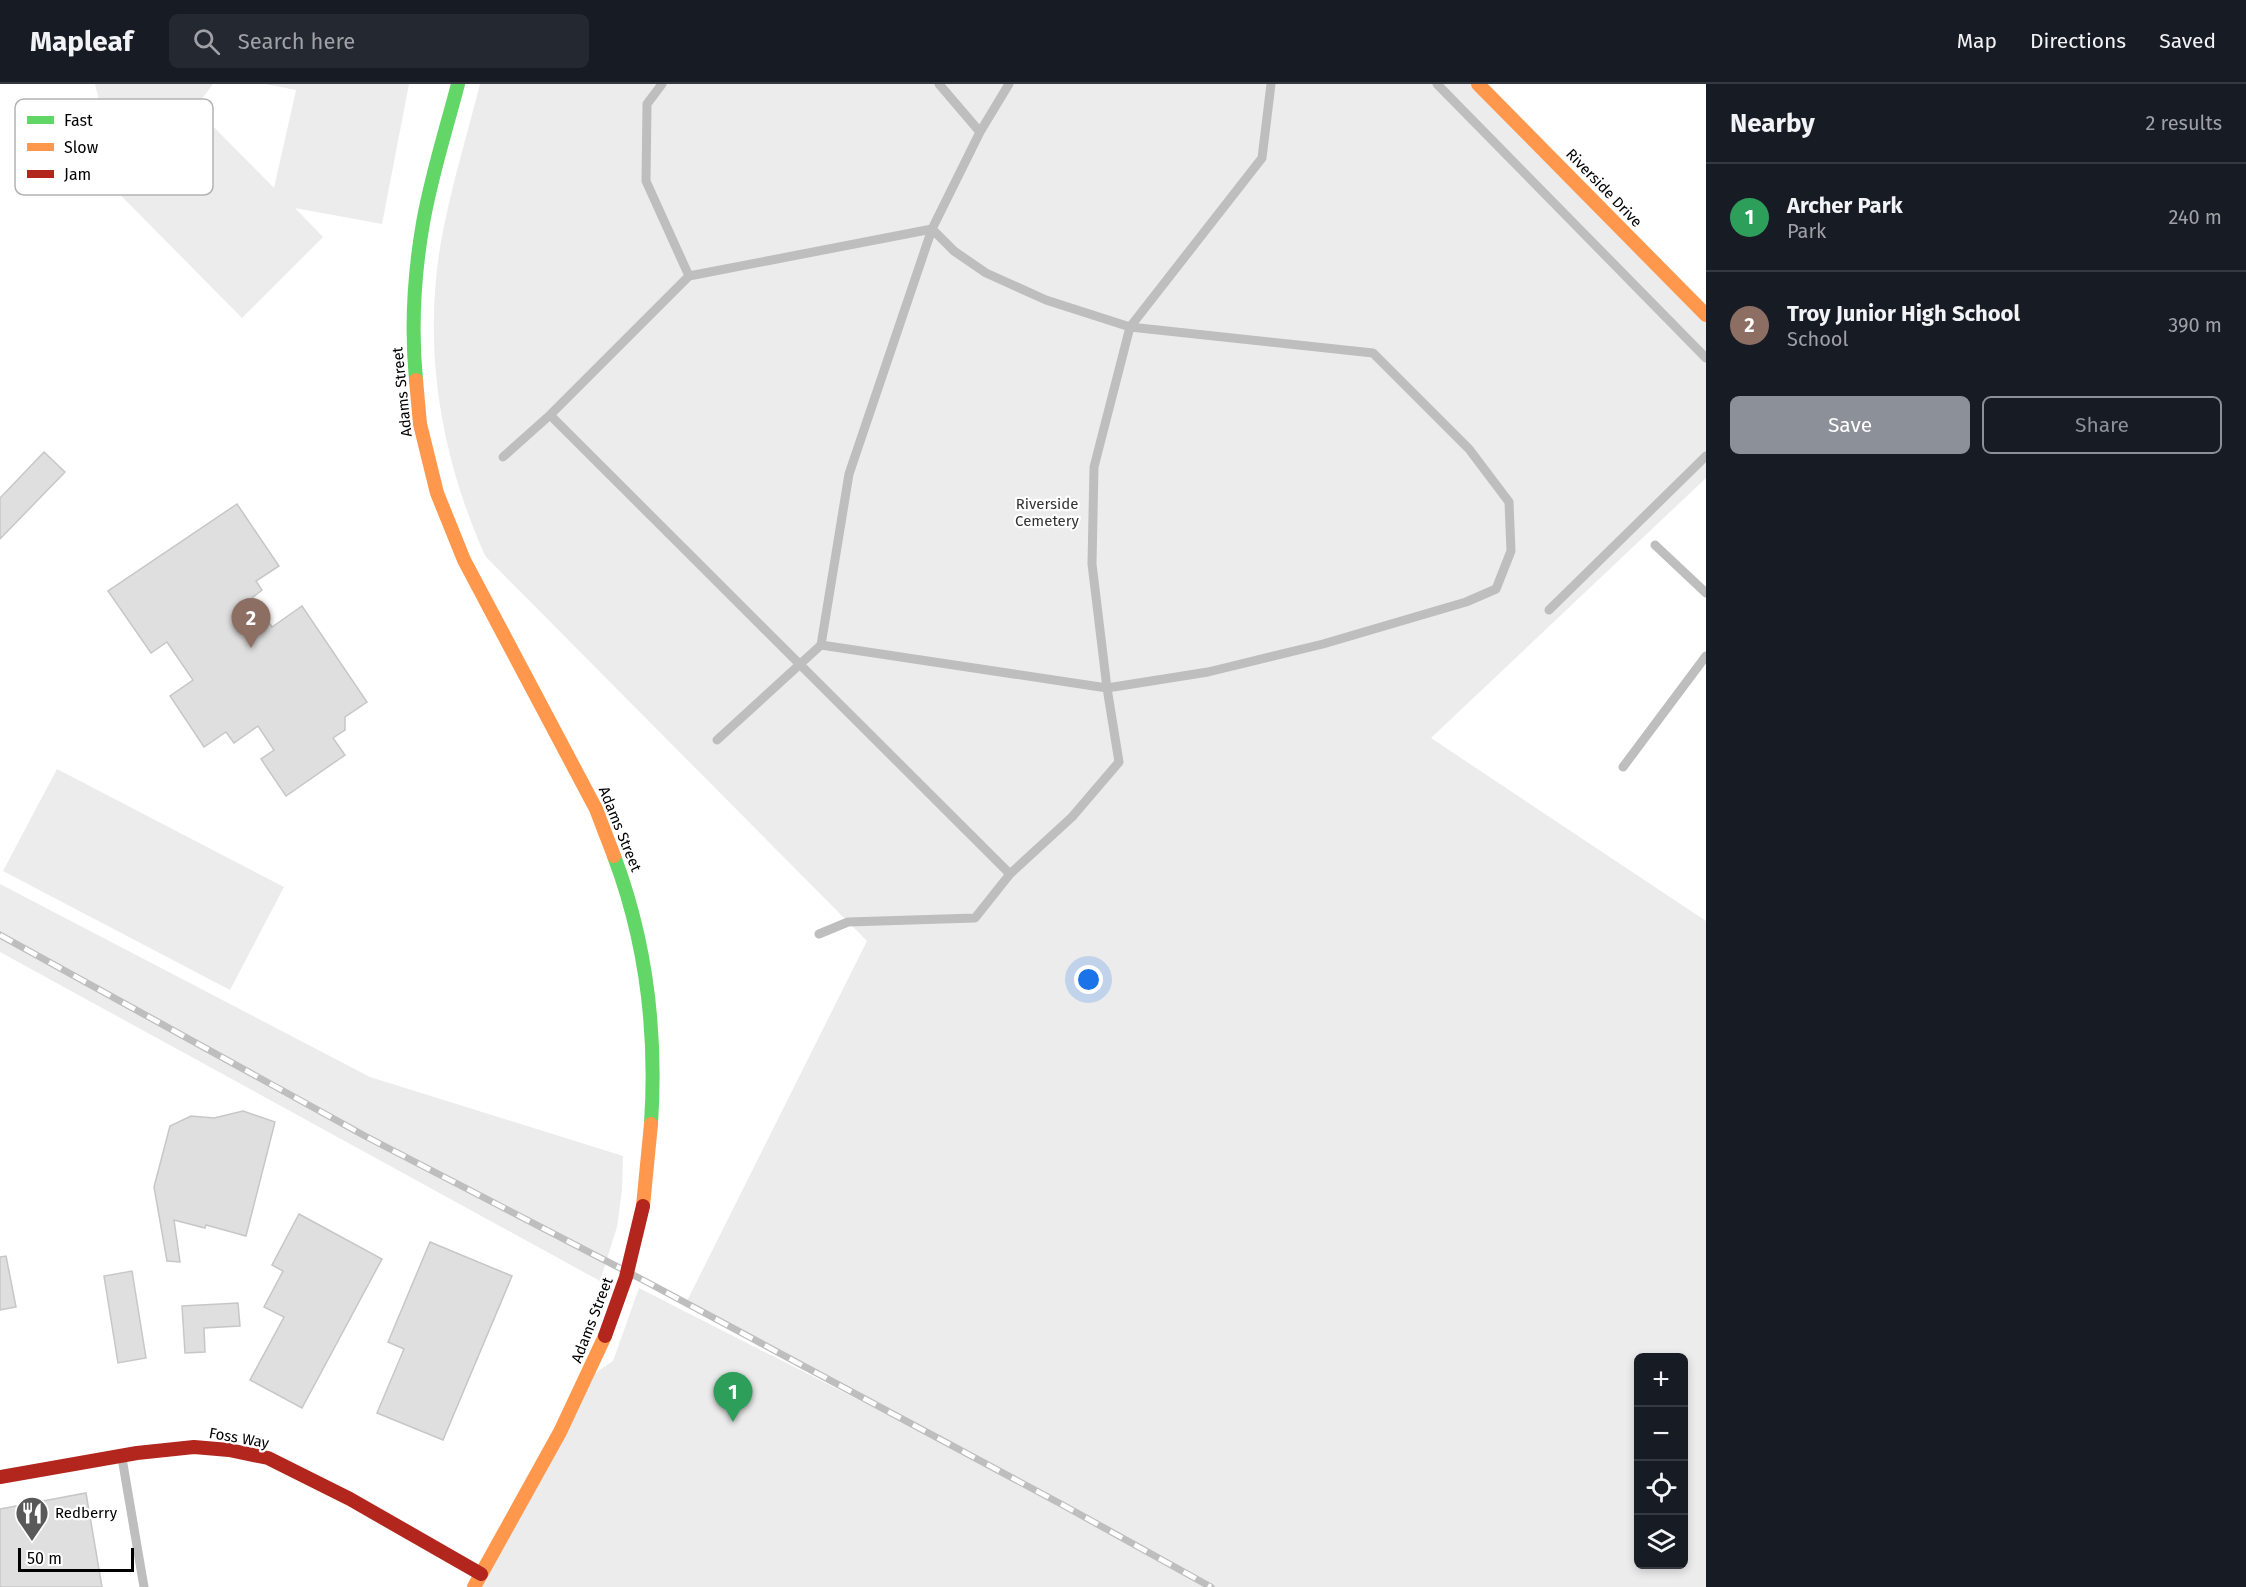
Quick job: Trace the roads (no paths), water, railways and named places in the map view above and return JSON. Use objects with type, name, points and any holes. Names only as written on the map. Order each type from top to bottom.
[{"type":"street","name":"Adams Street","points":[[458,84],[423,221],[415,274],[412,352],[420,424],[437,494],[464,561],[592,801],[613,852],[633,914],[648,986],[654,1060],[652,1133],[643,1206],[626,1277],[605,1336],[586,1379],[474,1587]]},
{"type":"street","name":"Riverside Drive","points":[[1478,84],[1706,315]]},
{"type":"street","name":"Foss Way","points":[[0,1477],[121,1456],[194,1447],[229,1450],[268,1458],[350,1499],[481,1574]]},
{"type":"lane","points":[[662,84],[647,104],[646,181],[689,276]]},
{"type":"lane","points":[[939,84],[980,132]]},
{"type":"lane","points":[[717,740],[801,666],[821,645],[849,474],[932,229],[980,132],[1009,84]]},
{"type":"lane","points":[[819,934],[848,922],[975,918],[1010,874],[1072,817],[1119,762],[1107,688],[1092,564],[1094,467],[1130,327],[1262,158],[1271,84]]},
{"type":"lane","points":[[1437,84],[1706,358]]},
{"type":"lane","points":[[503,457],[550,415],[689,276],[932,229]]},
{"type":"lane","points":[[821,645],[1107,688],[1208,672],[1323,644],[1466,602],[1496,589],[1511,551],[1509,502],[1469,449],[1373,353],[1130,327],[1046,300],[986,273],[954,251],[932,229]]},
{"type":"lane","points":[[550,415],[1010,874]]},
{"type":"lane","points":[[1549,610],[1706,456]]},
{"type":"lane","points":[[1655,545],[1706,593]]},
{"type":"lane","points":[[1623,767],[1706,656]]},
{"type":"lane","points":[[121,1456],[144,1587]]},
{"type":"railway","points":[[0,935],[365,1136],[643,1280],[1211,1587]]},
{"type":"place","name":"Troy Junior High School","points":[[251,648]]},
{"type":"place","name":"Archer Park","points":[[733,1422]]},
{"type":"place","name":"Redberry","points":[[32,1542]]},
{"type":"park label","name":"Riverside Cemetery","points":[[1047,512]]}]
